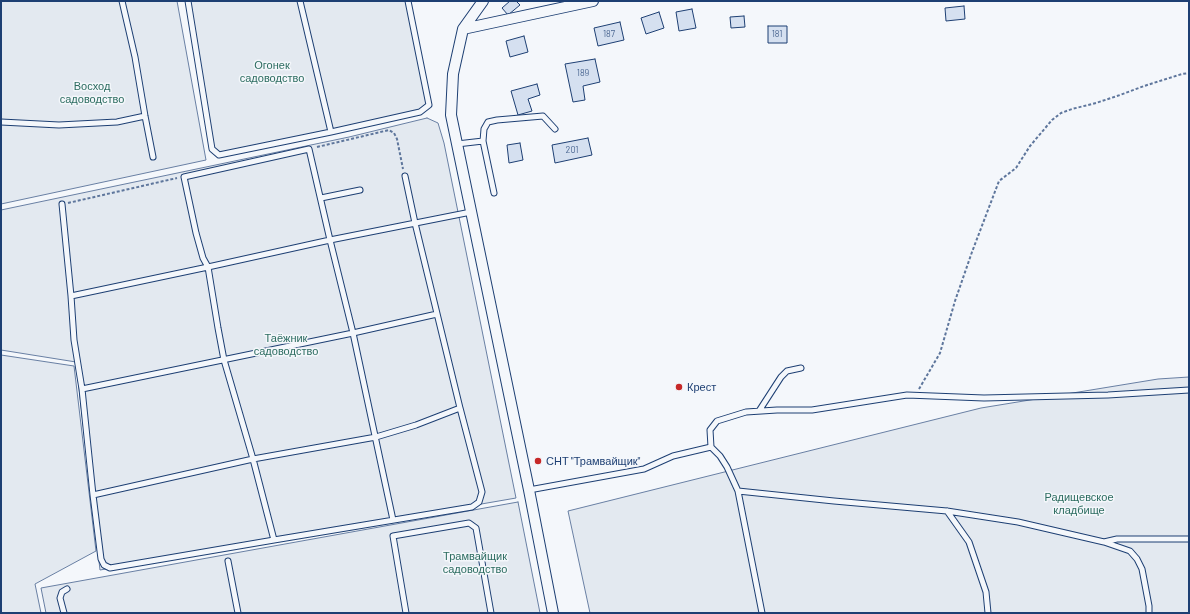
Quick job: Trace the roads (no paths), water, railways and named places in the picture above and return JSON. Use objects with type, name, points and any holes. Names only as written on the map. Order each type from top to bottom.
[{"type":"street","points":[[483,1],[464,29],[452,74],[451,115],[553,613]]},
{"type":"street","points":[[464,29],[593,1]]},
{"type":"lane","points":[[122,1],[135,57],[153,157]]},
{"type":"lane","points":[[188,1],[212,149],[219,155],[420,112],[429,104],[408,1]]},
{"type":"lane","points":[[300,1],[331,132]]},
{"type":"lane","points":[[1,122],[59,125],[117,122],[145,116]]},
{"type":"lane","points":[[494,193],[483,141],[484,128],[488,122],[543,116],[555,129]]},
{"type":"lane","points":[[457,144],[483,141]]},
{"type":"lane","points":[[274,540],[253,459],[224,360],[208,267],[203,258],[196,233],[184,177],[309,149],[353,334],[393,520]]},
{"type":"lane","points":[[62,204],[74,340],[82,389],[101,559],[104,565],[110,568],[472,507],[479,502],[482,492],[437,314],[405,176]]},
{"type":"lane","points":[[320,198],[360,190]]},
{"type":"lane","points":[[71,296],[330,240],[471,212]]},
{"type":"lane","points":[[82,389],[353,334],[437,314]]},
{"type":"lane","points":[[759,411],[781,377],[787,372],[801,368]]},
{"type":"lane","points":[[762,613],[738,491],[728,467],[711,447],[710,430],[717,421],[746,412],[812,410],[907,395],[984,398],[1108,395],[1189,390]]},
{"type":"lane","points":[[94,495],[253,459],[376,436],[416,425],[460,408]]},
{"type":"lane","points":[[529,490],[644,469],[673,456],[711,447]]},
{"type":"lane","points":[[738,491],[947,511],[1018,522],[1104,542],[1130,551],[1137,559],[1142,569],[1149,613]]},
{"type":"lane","points":[[947,511],[969,542],[986,592],[988,613]]},
{"type":"lane","points":[[406,613],[393,536],[469,522],[476,528],[491,613]]},
{"type":"lane","points":[[1104,542],[1123,539],[1189,539]]},
{"type":"lane","points":[[228,561],[238,613]]},
{"type":"lane","points":[[64,613],[60,598],[62,592],[67,589]]},
{"type":"place","name":"Крест","points":[[679,387]]},
{"type":"place","name":"СНТ \"Трамвайщик\"","points":[[538,461]]},
{"type":"park label","name":"Огонек садоводство","points":[[272,71]]},
{"type":"park label","name":"Восход садоводство","points":[[92,92]]},
{"type":"park label","name":"Таёжник садоводство","points":[[286,344]]},
{"type":"park label","name":"Радищевское кладбище","points":[[1079,503]]},
{"type":"park label","name":"Трамвайщик садоводство","points":[[475,562]]}]
